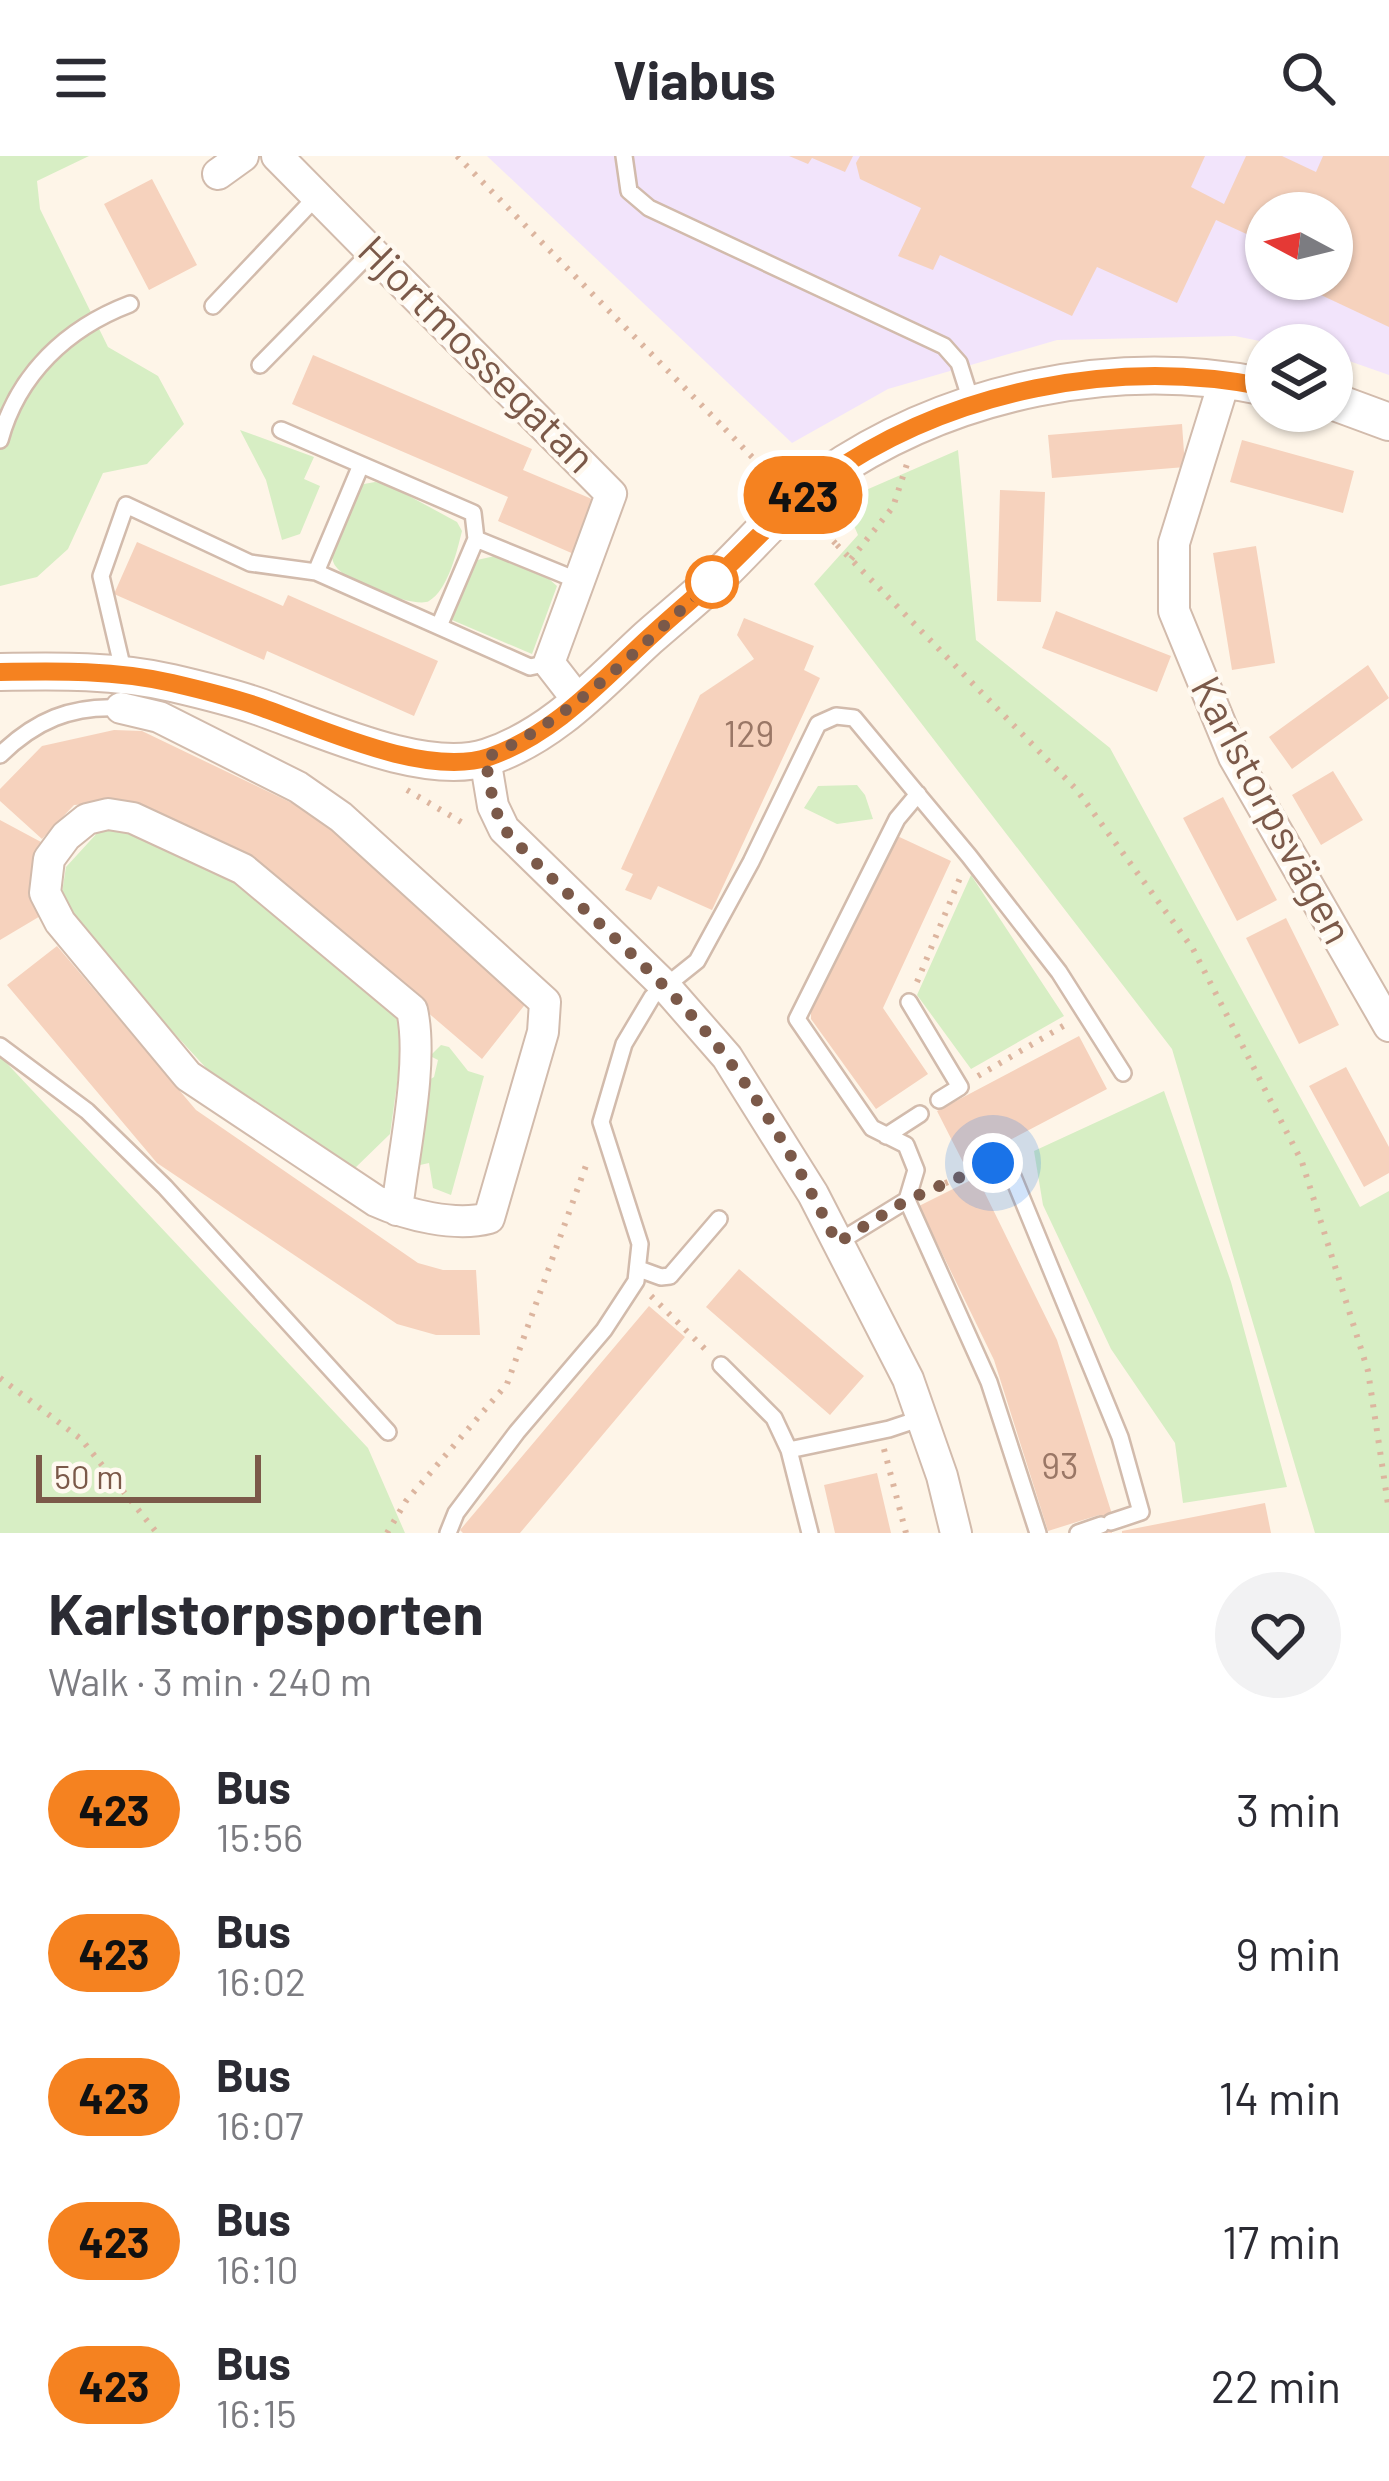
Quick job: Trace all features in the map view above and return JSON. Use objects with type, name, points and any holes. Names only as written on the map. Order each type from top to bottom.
[{"type":"street","name":"Hjortmossegatan","points":[[277,156],[611,494],[549,663]]},
{"type":"street","points":[[123,692],[169,682],[254,705],[373,748],[422,758],[485,758],[521,742],[580,703],[820,480],[866,452],[972,406],[1082,378],[1161,374],[1245,383]]},
{"type":"street","name":"Karlstorpsvägen","points":[[1225,379],[1174,543],[1174,611],[1234,757],[1389,1026]]},
{"type":"street","points":[[1353,409],[1389,422]]},
{"type":"street","points":[[549,663],[580,703]]},
{"type":"street","points":[[0,672],[80,671],[298,787],[341,817],[545,1002],[543,1032],[489,1218],[472,1222],[397,1210],[376,1201],[188,1076],[60,922],[46,893],[49,859],[87,819],[108,814],[133,818],[243,869],[412,1010],[414,1060],[397,1210]]},
{"type":"street","points":[[485,758],[494,806],[504,829],[665,986],[727,1057],[812,1194],[908,1379],[956,1533]]},
{"type":"lane","points":[[624,156],[629,191],[649,208],[944,346],[959,363],[972,406]]},
{"type":"lane","points":[[213,306],[318,195]]},
{"type":"lane","points":[[260,365],[373,250]]},
{"type":"lane","points":[[0,440],[7,415],[37,364],[87,324],[130,304]]},
{"type":"lane","points":[[280,430],[473,513],[476,539],[439,626]]},
{"type":"lane","points":[[316,572],[362,465]]},
{"type":"lane","points":[[0,755],[26,731],[123,692],[101,576],[126,505],[250,563],[316,572],[530,667],[549,663]]},
{"type":"lane","points":[[476,539],[579,581]]},
{"type":"lane","points":[[448,1533],[457,1513],[505,1448],[604,1330],[637,1275],[640,1244],[601,1122],[634,1022],[665,986],[697,961],[818,724],[836,716],[854,718],[1059,972],[1123,1073]]},
{"type":"lane","points":[[918,794],[897,819],[797,1018],[872,1128],[906,1145],[916,1170],[907,1200],[989,1382],[1038,1533]]},
{"type":"lane","points":[[909,1002],[960,1087],[939,1100]]},
{"type":"lane","points":[[0,1046],[87,1111],[165,1187],[388,1432]]},
{"type":"lane","points":[[886,1136],[920,1114]]},
{"type":"lane","points":[[1009,1167],[1120,1437],[1141,1512],[1078,1533]]},
{"type":"lane","points":[[837,1243],[907,1200]]},
{"type":"lane","points":[[637,1275],[670,1276],[719,1219]]},
{"type":"lane","points":[[721,1365],[774,1418],[789,1450],[810,1533]]},
{"type":"lane","points":[[789,1450],[922,1418]]},
{"type":"path","points":[[457,156],[1076,789],[1193,949],[1301,1162],[1368,1371],[1389,1511]]},
{"type":"path","points":[[851,560],[893,507],[919,427]]},
{"type":"path","points":[[909,1002],[969,856]]},
{"type":"path","points":[[960,1087],[1085,1013]]},
{"type":"path","points":[[387,1533],[406,1501],[507,1384],[601,1122]]},
{"type":"path","points":[[907,1200],[993,1163],[1009,1167]]},
{"type":"path","points":[[637,1275],[721,1365]]},
{"type":"path","points":[[0,1378],[81,1439],[158,1533]]},
{"type":"shaded area","points":[[487,156],[1389,156],[1389,375],[1353,362],[1353,324],[1245,324],[1245,338],[1057,340],[888,389],[792,443]]},
{"type":"green space","points":[[0,156],[89,156],[37,181],[40,209],[108,347],[158,376],[184,424],[147,464],[103,473],[68,549],[37,577],[0,586]]},
{"type":"green space","points":[[240,430],[314,457],[304,479],[320,486],[300,534],[282,540],[266,480]]},
{"type":"green space","points":[[958,450],[976,640],[1110,748],[1360,1207],[1389,1191],[1389,1533],[1315,1533],[1172,1049],[814,584],[858,535],[843,500]]},
{"type":"green space","points":[[375,482],[457,522],[462,531],[446,579],[429,601],[383,593],[346,576],[334,564],[331,554],[357,491]]},
{"type":"green space","points":[[495,556],[557,586],[532,654],[452,620],[477,560]]},
{"type":"green space","points":[[857,785],[873,819],[837,824],[804,808],[818,786]]},
{"type":"green space","points":[[115,823],[236,882],[406,1020],[390,1134],[353,1170],[219,1082],[82,933],[61,899],[66,867],[99,831]]},
{"type":"green space","points":[[971,875],[1064,1016],[971,1069],[917,995]]},
{"type":"green space","points":[[441,1045],[449,1047],[468,1071],[484,1076],[451,1195],[433,1188],[429,1163],[420,1165],[416,1125],[422,1084],[434,1077],[438,1060],[430,1056]]},
{"type":"green space","points":[[0,1056],[368,1448],[405,1533],[0,1533]]},
{"type":"green space","points":[[1164,1091],[1231,1282],[1287,1487],[1183,1503],[1175,1443],[1111,1349],[1043,1205],[1034,1151]]},
{"type":"building","points":[[789,156],[853,156],[845,172],[812,158],[808,164]]},
{"type":"building","points":[[860,156],[1205,156],[1191,187],[1224,204],[1246,156],[1282,156],[1316,172],[1323,156],[1389,156],[1389,327],[1332,300],[1353,300],[1353,192],[1245,192],[1245,233],[1216,220],[1177,303],[1097,267],[1072,316],[940,255],[933,270],[898,256],[921,208],[860,179],[856,163]]},
{"type":"building","points":[[152,179],[197,265],[149,290],[104,204]]},
{"type":"building","points":[[313,355],[532,449],[523,470],[599,502],[576,555],[498,521],[508,497],[292,404]]},
{"type":"building","points":[[1182,424],[1185,467],[1052,478],[1048,435]]},
{"type":"building","points":[[1242,440],[1354,471],[1343,513],[1230,482]]},
{"type":"building","points":[[1000,490],[1045,492],[1041,602],[997,601]]},
{"type":"building","points":[[137,542],[283,606],[288,595],[438,661],[414,716],[267,651],[264,660],[114,594]]},
{"type":"building","points":[[1256,546],[1275,663],[1232,670],[1213,553]]},
{"type":"building","points":[[1056,611],[1171,656],[1157,692],[1042,648]]},
{"type":"building","points":[[744,618],[814,646],[804,670],[820,678],[712,910],[658,886],[651,900],[625,890],[633,874],[621,869],[700,695],[754,659],[737,635]]},
{"type":"building","points":[[1368,665],[1389,698],[1292,769],[1269,737]]},
{"type":"building","points":[[114,730],[142,731],[298,806],[326,825],[527,1002],[482,1059],[285,890],[109,803],[74,805],[42,839],[0,801],[0,789],[42,746]]},
{"type":"building","points":[[1333,771],[1363,820],[1321,845],[1292,795]]},
{"type":"building","points":[[1223,797],[1277,900],[1237,921],[1183,818]]},
{"type":"building","points":[[0,820],[41,842],[35,860],[42,915],[0,940]]},
{"type":"building","points":[[893,834],[951,861],[883,1008],[928,1074],[876,1109],[811,1019],[811,1004]]},
{"type":"building","points":[[1286,918],[1339,1025],[1299,1044],[1246,938]]},
{"type":"building","points":[[57,946],[196,1110],[418,1263],[443,1270],[476,1270],[480,1335],[436,1335],[397,1324],[157,1163],[7,985]]},
{"type":"building","points":[[1079,1036],[1107,1089],[964,1164],[937,1111]]},
{"type":"building","points":[[1346,1067],[1389,1147],[1389,1173],[1364,1187],[1309,1086]]},
{"type":"building","points":[[977,1177],[1057,1340],[1111,1511],[1112,1533],[1102,1533],[1099,1515],[1048,1531],[994,1360],[919,1206]]},
{"type":"building","points":[[739,1269],[864,1376],[830,1415],[706,1307]]},
{"type":"building","points":[[649,1306],[685,1337],[520,1533],[463,1533],[460,1530]]},
{"type":"building","points":[[877,1473],[891,1533],[835,1533],[824,1485]]},
{"type":"building","points":[[1265,1503],[1271,1533],[1122,1533],[1122,1531]]},
{"type":"bus line","name":"423","points":[[0,672],[80,671],[169,682],[254,705],[373,748],[422,758],[485,758],[521,742],[580,703],[759,533],[820,480],[866,452],[972,406],[1082,378],[1161,374],[1245,383]]},
{"type":"route","points":[[712,582],[580,703],[521,742],[485,758],[494,806],[504,829],[665,986],[727,1057],[837,1243],[907,1200],[993,1163]]}]
